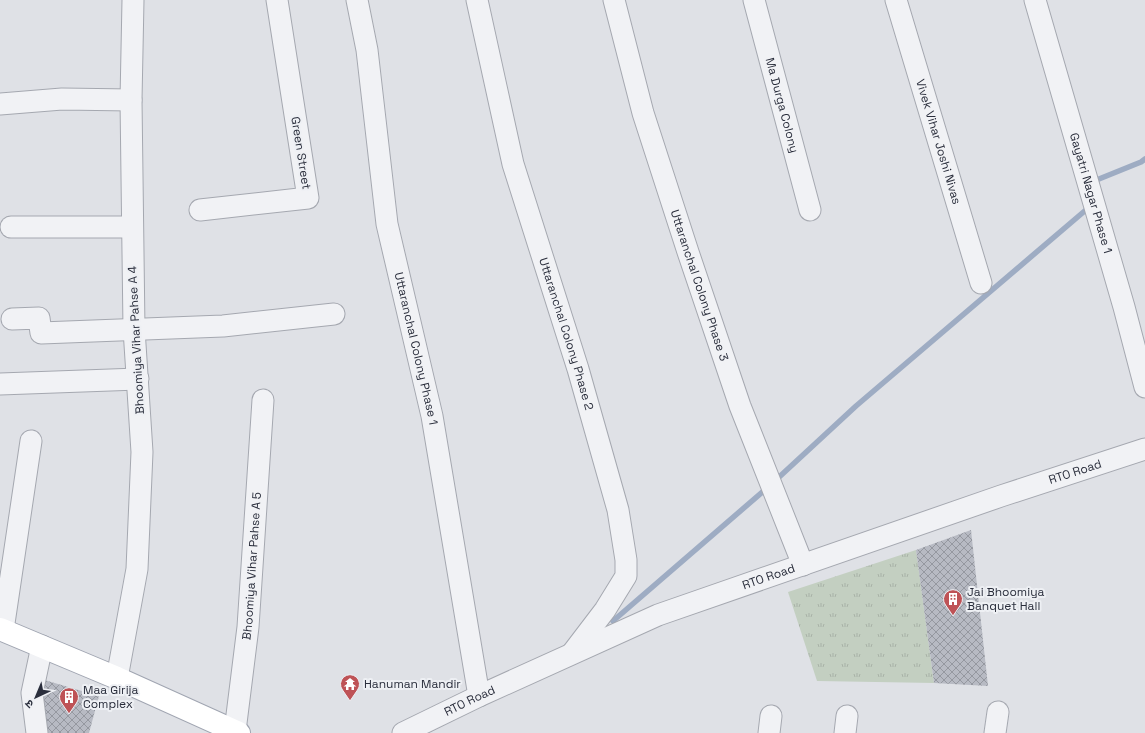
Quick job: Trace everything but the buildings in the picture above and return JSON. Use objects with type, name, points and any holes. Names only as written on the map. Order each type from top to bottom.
[{"type":"main road","points":[[1,629],[118,678],[237,732]]},
{"type":"street","name":"Bhoomiya Vihar Pahse A 4","points":[[118,678],[137,569],[142,452],[134,329],[132,227],[134,0]]},
{"type":"street","name":"Green Street","points":[[200,210],[308,198],[277,0]]},
{"type":"street","name":"Uttaranchal Colony Phase 1","points":[[357,0],[367,50],[386,224],[432,416],[478,696]]},
{"type":"street","name":"Uttaranchal Colony Phase 2","points":[[477,0],[513,164],[578,369],[618,510],[626,560],[626,576],[605,610],[571,654]]},
{"type":"street","name":"Uttaranchal Colony Phase 3","points":[[614,0],[644,113],[693,267],[740,406],[803,565]]},
{"type":"street","name":"Ma Durga Colony","points":[[754,0],[810,210]]},
{"type":"street","name":"Vivek Vihar Joshi Nivas","points":[[896,0],[981,283]]},
{"type":"street","name":"Gayatri Nagar Phase 1","points":[[1035,0],[1124,308],[1145,387]]},
{"type":"street","points":[[0,104],[62,99],[132,100]]},
{"type":"street","points":[[11,227],[132,227]]},
{"type":"street","points":[[12,319],[39,318],[41,333],[224,326],[334,314]]},
{"type":"street","points":[[0,384],[138,379]]},
{"type":"street","name":"Bhoomiya Vihar Pahse A 5","points":[[237,732],[248,627],[263,400]]},
{"type":"street","points":[[1,629],[30,441]]},
{"type":"street","name":"RTO Road","points":[[403,733],[478,696],[658,615],[1001,496],[1145,449]]},
{"type":"street","points":[[37,733],[32,693],[42,646]]},
{"type":"street","points":[[995,733],[998,712]]},
{"type":"green space","points":[[916,550],[934,683],[817,681],[788,592]]},
{"type":"waterway","points":[[1094,181],[1145,159]]},
{"type":"waterway","points":[[777,479],[856,406],[1087,209]]},
{"type":"waterway","points":[[613,621],[767,488]]},
{"type":"place","name":"Jai Bhoomiya Banquet Hall","points":[[953,616]]},
{"type":"place","name":"Hanuman Mandir","points":[[350,701]]},
{"type":"place","name":"Maa Girija Complex","points":[[69,714]]}]
